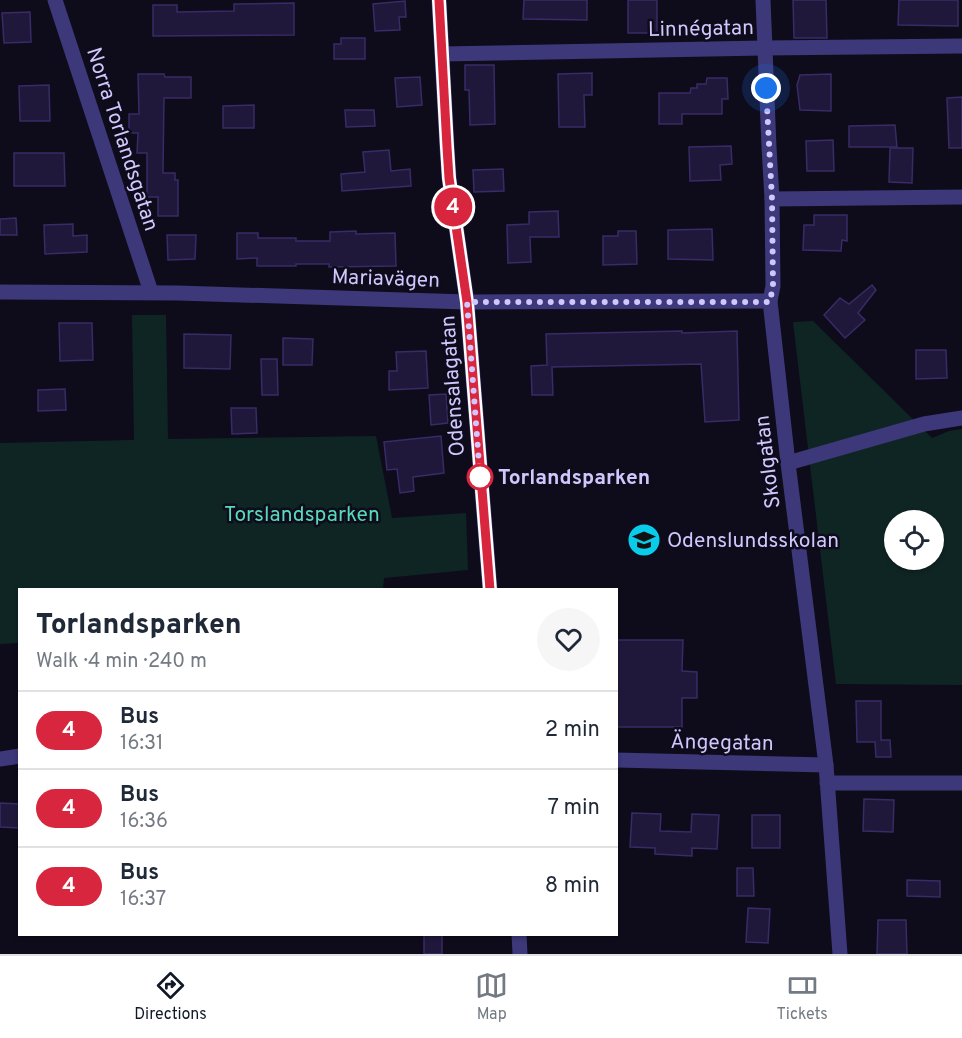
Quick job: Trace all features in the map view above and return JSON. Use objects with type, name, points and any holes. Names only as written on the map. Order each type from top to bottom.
[{"type":"street","name":"Norra Torlandsgatan","points":[[55,0],[151,292]]},
{"type":"street","name":"Odensalagatan","points":[[440,0],[449,178],[467,302],[490,588]]},
{"type":"street","name":"Skolgatan","points":[[763,0],[772,199],[773,286],[770,302],[826,765],[840,954]]},
{"type":"street","name":"Linnégatan","points":[[442,54],[962,46]]},
{"type":"street","points":[[772,199],[962,197]]},
{"type":"street","name":"Mariavägen","points":[[0,292],[151,292],[467,302],[770,302]]},
{"type":"street","points":[[788,463],[924,424],[962,418]]},
{"type":"street","points":[[0,759],[18,756]]},
{"type":"street","name":"Ängegatan","points":[[618,760],[826,765]]},
{"type":"street","points":[[827,783],[962,783]]},
{"type":"street","points":[[519,936],[520,954]]},
{"type":"green space","name":"Torslandsparken","points":[[132,315],[166,315],[168,439],[376,436],[392,518],[466,513],[468,570],[384,578],[383,588],[18,588],[18,643],[0,644],[0,443],[134,440]]},
{"type":"green space","points":[[813,321],[932,438],[949,431],[962,429],[962,685],[836,684],[793,322]]},
{"type":"building","points":[[524,0],[587,0],[587,20],[523,19]]},
{"type":"building","points":[[628,0],[657,0],[657,33],[628,33]]},
{"type":"building","points":[[793,0],[826,0],[827,38],[794,38]]},
{"type":"building","points":[[899,0],[958,0],[958,26],[898,25]]},
{"type":"building","points":[[405,1],[406,17],[399,17],[400,30],[375,31],[373,4]]},
{"type":"building","points":[[294,3],[294,35],[153,36],[153,5],[177,5],[177,12],[234,11],[234,4]]},
{"type":"building","points":[[30,12],[31,42],[4,43],[2,13]]},
{"type":"building","points":[[341,38],[365,38],[365,59],[334,59],[334,44],[341,44]]},
{"type":"building","points":[[465,65],[494,65],[495,124],[470,125],[469,90],[465,90]]},
{"type":"building","points":[[592,73],[592,95],[584,95],[585,127],[559,127],[558,74]]},
{"type":"building","points":[[138,74],[191,77],[191,98],[164,98],[163,173],[175,173],[175,180],[178,180],[178,216],[158,216],[158,197],[147,197],[147,153],[137,153],[138,133],[129,133],[129,114],[139,114]]},
{"type":"building","points":[[831,74],[831,111],[800,110],[797,85],[800,75]]},
{"type":"building","points":[[420,77],[422,105],[397,107],[395,78]]},
{"type":"building","points":[[707,78],[727,78],[728,99],[722,99],[722,114],[682,114],[682,124],[659,124],[659,93],[690,93],[691,88],[697,88],[697,84],[706,84]]},
{"type":"building","points":[[49,85],[50,121],[20,121],[19,86]]},
{"type":"building","points":[[962,97],[962,148],[949,148],[947,98]]},
{"type":"building","points":[[254,105],[254,128],[223,128],[223,106]]},
{"type":"building","points":[[345,110],[374,110],[375,126],[346,127]]},
{"type":"building","points":[[895,125],[897,147],[849,147],[849,126]]},
{"type":"building","points":[[833,140],[834,171],[807,171],[806,141]]},
{"type":"building","points":[[731,146],[732,164],[720,165],[721,180],[690,181],[689,147]]},
{"type":"building","points":[[890,148],[913,148],[912,183],[889,182]]},
{"type":"building","points":[[389,150],[391,171],[410,169],[411,186],[342,191],[341,174],[365,172],[363,152]]},
{"type":"building","points":[[14,153],[64,153],[65,186],[14,186]]},
{"type":"building","points":[[503,169],[504,191],[474,192],[473,170]]},
{"type":"building","points":[[558,211],[559,237],[530,237],[531,262],[508,263],[507,225],[529,224],[529,212]]},
{"type":"building","points":[[814,215],[847,215],[847,241],[842,240],[841,251],[803,250],[804,225],[814,225]]},
{"type":"building","points":[[16,218],[17,235],[0,235],[0,219]]},
{"type":"building","points":[[73,224],[73,236],[87,235],[87,252],[45,254],[44,225]]},
{"type":"building","points":[[712,229],[713,260],[668,259],[668,230]]},
{"type":"building","points":[[356,231],[356,234],[395,233],[396,266],[329,267],[329,264],[296,264],[296,266],[257,266],[257,258],[237,259],[237,233],[258,233],[258,238],[330,241],[330,232]]},
{"type":"building","points":[[618,231],[636,231],[637,264],[603,265],[603,236],[618,236]]},
{"type":"building","points":[[167,235],[196,235],[195,259],[168,260]]},
{"type":"building","points":[[872,285],[876,290],[858,313],[865,320],[845,338],[824,315],[840,298],[849,304]]},
{"type":"building","points":[[59,323],[92,323],[93,360],[60,361]]},
{"type":"building","points":[[682,331],[682,333],[737,331],[739,420],[705,422],[701,364],[552,367],[553,395],[532,395],[531,366],[547,365],[546,334]]},
{"type":"building","points":[[184,334],[231,335],[230,369],[184,368]]},
{"type":"building","points":[[283,338],[313,339],[312,365],[283,365]]},
{"type":"building","points":[[916,350],[946,350],[947,378],[916,379]]},
{"type":"building","points":[[426,351],[428,388],[389,390],[389,371],[397,371],[396,352]]},
{"type":"building","points":[[261,359],[277,359],[278,395],[262,395]]},
{"type":"building","points":[[65,389],[66,410],[38,411],[38,390]]},
{"type":"building","points":[[446,394],[448,423],[431,425],[429,395]]},
{"type":"building","points":[[231,408],[256,408],[257,433],[232,434]]},
{"type":"building","points":[[441,436],[444,473],[413,477],[414,491],[400,493],[397,469],[387,470],[384,442]]},
{"type":"building","points":[[618,640],[683,640],[682,671],[697,672],[697,698],[682,698],[682,727],[618,727]]},
{"type":"building","points":[[856,701],[881,701],[881,740],[890,740],[891,757],[876,757],[875,742],[857,742]]},
{"type":"building","points":[[864,799],[894,800],[893,832],[863,831]]},
{"type":"building","points":[[0,803],[18,804],[18,828],[0,827]]},
{"type":"building","points":[[632,813],[661,814],[660,831],[691,832],[692,814],[719,815],[717,849],[692,848],[692,856],[655,854],[655,848],[630,847]]},
{"type":"building","points":[[752,815],[780,815],[780,848],[752,848]]},
{"type":"building","points":[[737,868],[753,868],[754,896],[737,896]]},
{"type":"building","points":[[907,880],[940,881],[940,897],[907,896]]},
{"type":"building","points":[[748,908],[770,909],[768,943],[746,942]]},
{"type":"building","points":[[878,920],[906,920],[907,954],[877,954]]},
{"type":"building","points":[[424,936],[442,936],[442,954],[424,954]]},
{"type":"bus line","name":"4","points":[[439,0],[449,178],[467,302],[490,588]]},
{"type":"place","name":"Torlandsparken","points":[[480,477]]},
{"type":"place","name":"Odenslundsskolan","points":[[644,540]]},
{"type":"route","points":[[480,477],[467,302],[770,302],[773,286],[772,199],[766,88]]}]
